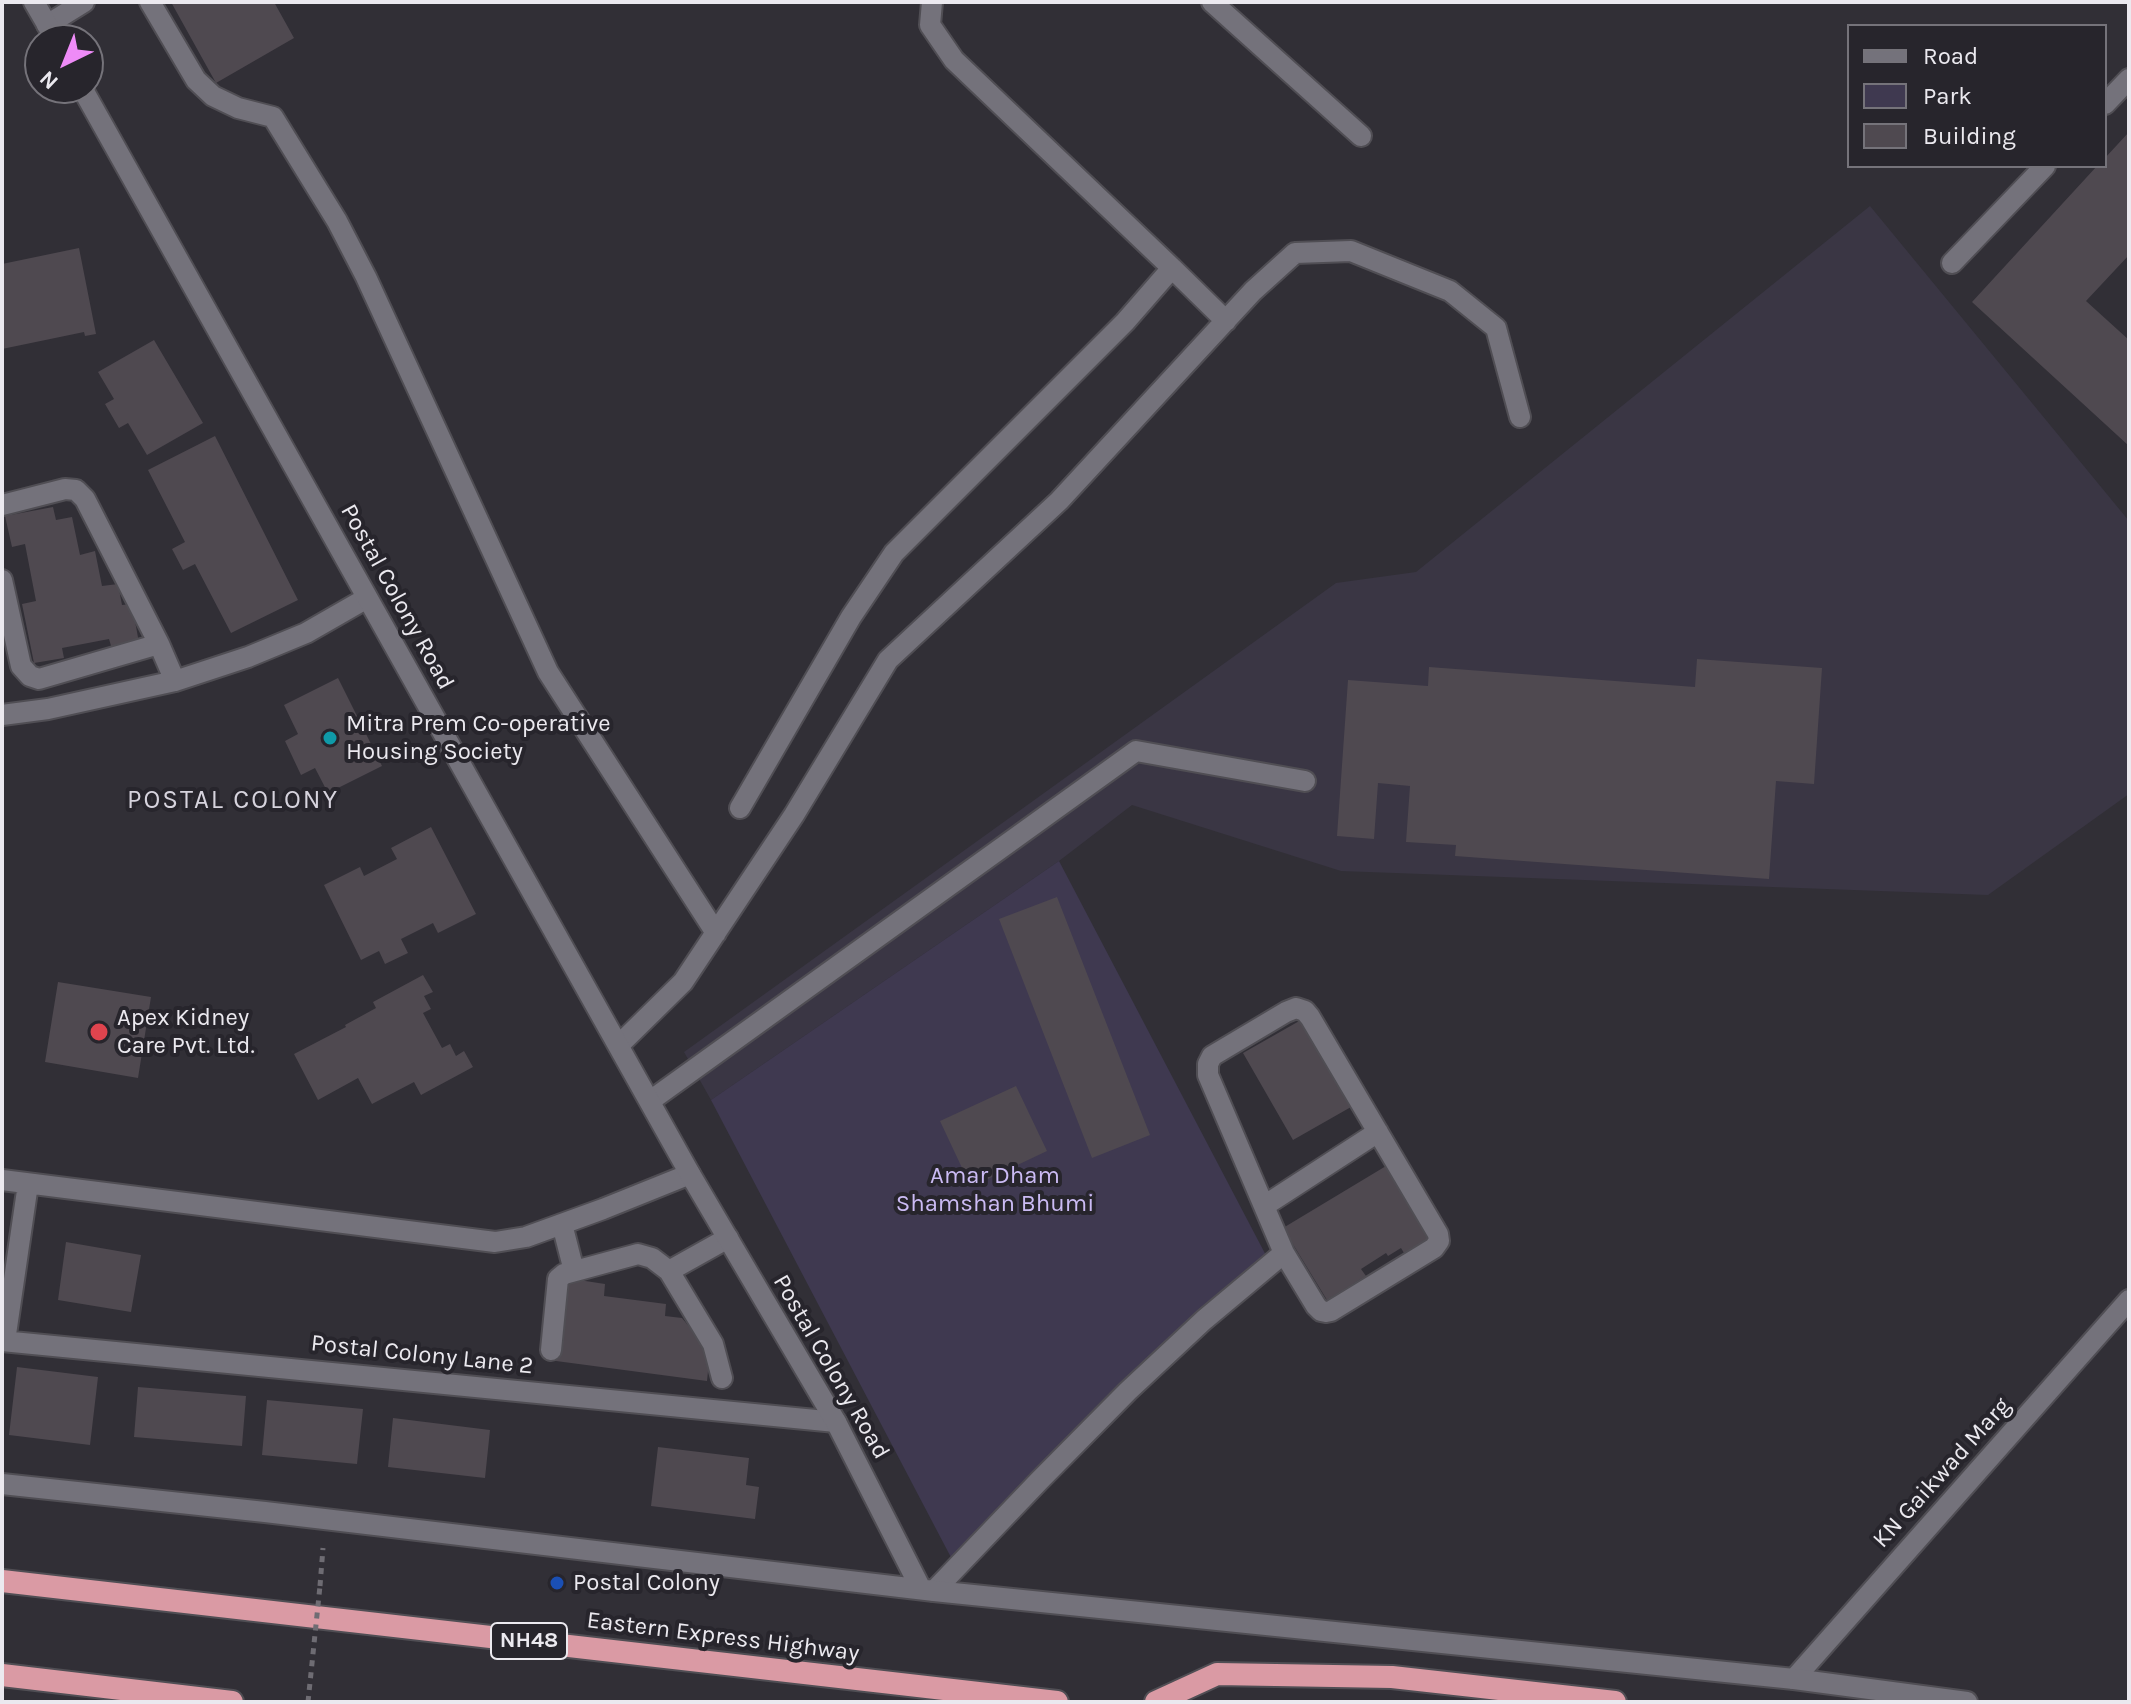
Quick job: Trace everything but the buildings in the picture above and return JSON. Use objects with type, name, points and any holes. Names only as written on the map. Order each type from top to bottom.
[{"type":"highway","name":"Eastern Express Highway","points":[[2,1581],[1057,1702]]},
{"type":"highway","points":[[1156,1702],[1217,1674],[1392,1677],[1615,1702]]},
{"type":"highway","points":[[2,1675],[232,1702]]},
{"type":"street","points":[[34,2],[46,24]]},
{"type":"street","points":[[60,24],[84,2]]},
{"type":"street","points":[[150,2],[196,80],[204,88],[238,108],[273,117],[337,221],[366,277],[548,672],[716,933]]},
{"type":"street","points":[[932,2],[930,25],[954,60],[1226,321]]},
{"type":"street","points":[[1212,2],[1361,136]]},
{"type":"street","points":[[2107,102],[2129,79]]},
{"type":"street","name":"Postal Colony Road","points":[[91,104],[690,1174],[836,1422],[927,1590]]},
{"type":"street","points":[[1952,263],[2043,168]]},
{"type":"street","points":[[619,1045],[683,982],[794,815],[888,660],[1059,501],[1253,291],[1295,253],[1351,251],[1450,291],[1496,328],[1520,417]]},
{"type":"street","points":[[740,808],[851,617],[894,553],[1125,322],[1172,268]]},
{"type":"street","points":[[2,505],[65,489],[76,490],[85,499],[175,681]]},
{"type":"street","points":[[2,580],[21,666],[30,676],[39,679],[159,644]]},
{"type":"street","points":[[2,715],[48,709],[175,681],[248,657],[306,633],[367,598]]},
{"type":"street","points":[[650,1101],[1136,751],[1305,781]]},
{"type":"street","points":[[1296,1008],[1310,1017],[1438,1234],[1437,1246],[1331,1311],[1321,1311],[1284,1253],[1264,1206],[1208,1075],[1208,1064],[1212,1056],[1296,1008]]},
{"type":"street","points":[[1264,1206],[1378,1132]]},
{"type":"street","points":[[2,1180],[495,1242],[526,1237],[690,1174]]},
{"type":"street","points":[[4,1341],[28,1184]]},
{"type":"street","points":[[562,1224],[574,1271]]},
{"type":"street","points":[[669,1271],[728,1238]]},
{"type":"street","points":[[927,1590],[1128,1391],[1204,1320],[1284,1253]]},
{"type":"street","points":[[551,1350],[558,1279],[564,1274],[638,1254],[652,1258],[669,1271],[713,1344],[722,1378]]},
{"type":"street","name":"KN Gaikwad Marg","points":[[1794,1679],[2129,1300]]},
{"type":"street","name":"Postal Colony Lane 2","points":[[4,1341],[836,1422]]},
{"type":"street","points":[[2,1484],[927,1590],[1794,1679],[1967,1702]]},
{"type":"path","points":[[308,1702],[325,1519]]},
{"type":"shaded area","points":[[1870,206],[2129,521],[2129,794],[1988,895],[1341,871],[1132,805],[1059,861],[711,1100],[684,1052],[1336,583],[1416,572]]},
{"type":"green space","name":"Amar Dham Shamshan Bhumi","points":[[1059,861],[1270,1263],[955,1565],[711,1100]]},
{"type":"place","name":"Mitra Prem Co-operative Housing Society","points":[[330,738]]},
{"type":"place","name":"Apex Kidney Care Pvt. Ltd.","points":[[99,1032]]},
{"type":"place","name":"Postal Colony","points":[[557,1583]]},
{"type":"district","name":"POSTAL COLONY","points":[[233,801]]}]
